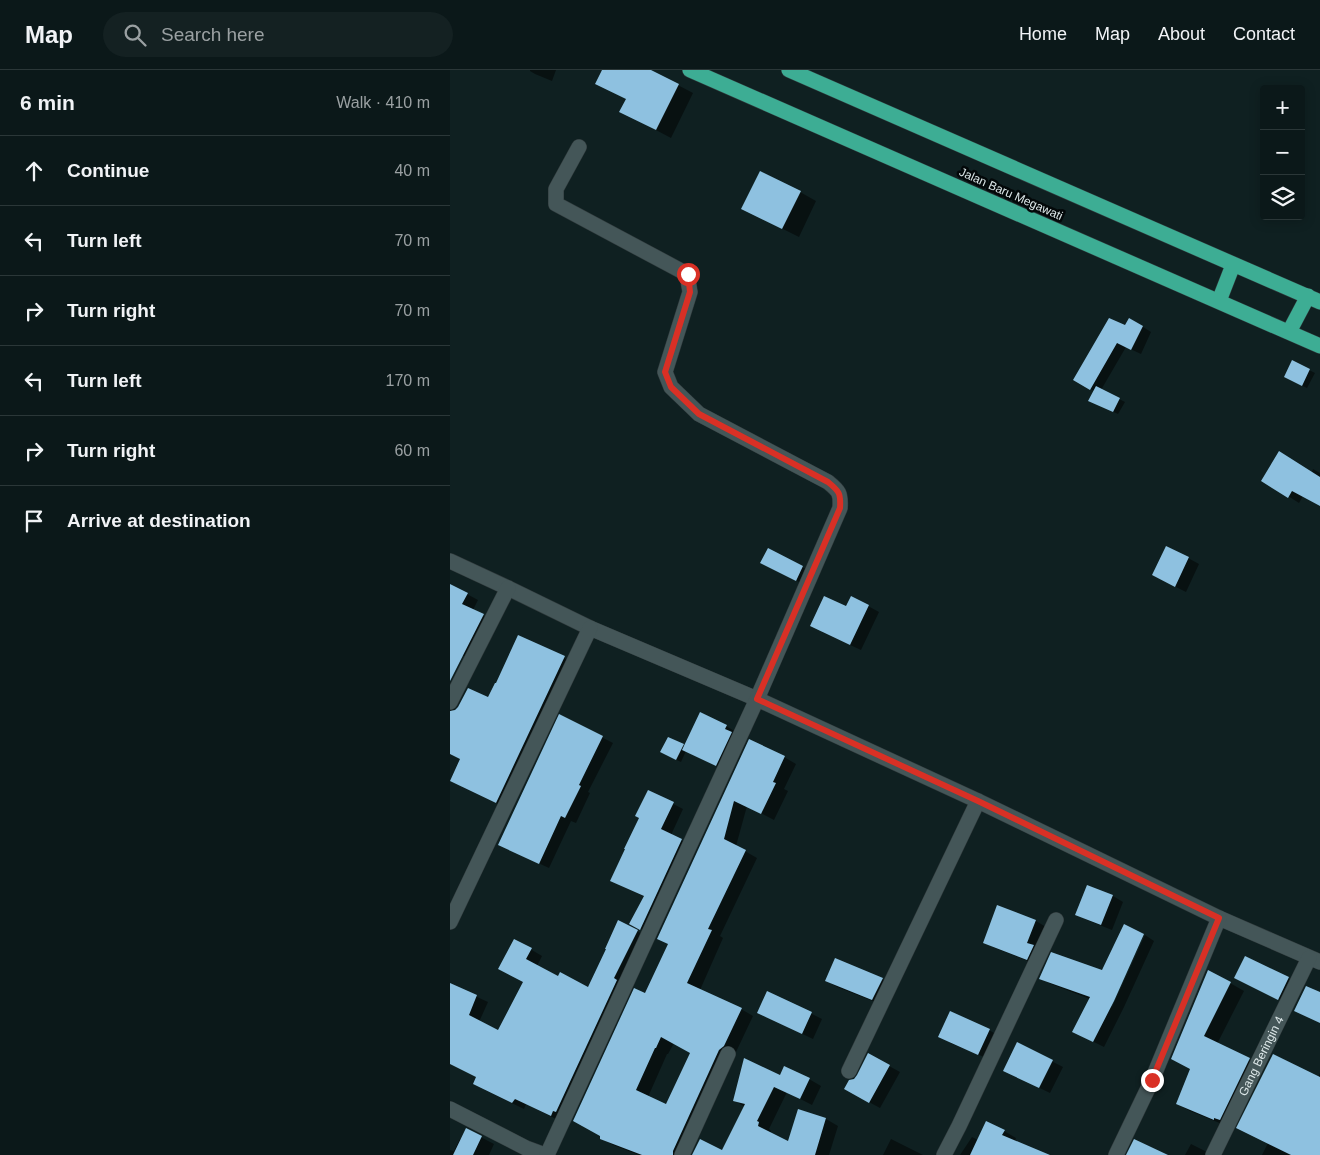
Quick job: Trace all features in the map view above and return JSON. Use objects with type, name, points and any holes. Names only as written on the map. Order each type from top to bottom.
[{"type":"highway","name":"Jalan Baru Megawati","points":[[690,70],[1320,346]]},
{"type":"highway","name":"Jalan Baru Megawati","points":[[788,70],[1314,299]]},
{"type":"highway","points":[[1219,301],[1233,265]]},
{"type":"highway","points":[[1289,332],[1314,299]]},
{"type":"street","points":[[450,1109],[524,1151],[546,1155],[757,699],[840,508],[841,498],[838,490],[828,482],[699,414],[671,387],[665,372],[690,292],[688,274],[556,204],[556,189],[579,148]]},
{"type":"street","points":[[450,561],[590,628],[757,699],[978,801],[1219,918],[1314,960]]},
{"type":"street","points":[[450,702],[508,588]]},
{"type":"street","points":[[450,922],[590,628]]},
{"type":"street","points":[[849,1071],[978,801]]},
{"type":"street","points":[[1116,1155],[1152,1080],[1219,918]]},
{"type":"street","points":[[944,1155],[1056,920]]},
{"type":"street","name":"Gang Beringin 4","points":[[1213,1155],[1314,960]]},
{"type":"street","points":[[682,1155],[728,1054]]},
{"type":"building","points":[[602,70],[651,70],[679,84],[656,130],[619,112],[626,99],[595,84]]},
{"type":"building","points":[[760,171],[801,191],[782,229],[741,209]]},
{"type":"building","points":[[1109,318],[1125,325],[1129,318],[1143,326],[1131,350],[1117,343],[1090,390],[1073,380]]},
{"type":"building","points":[[1292,360],[1310,369],[1302,386],[1284,377]]},
{"type":"building","points":[[1096,386],[1120,398],[1113,412],[1088,401]]},
{"type":"building","points":[[1279,451],[1320,477],[1320,506],[1292,491],[1288,498],[1261,481]]},
{"type":"building","points":[[1166,546],[1189,557],[1175,587],[1152,575]]},
{"type":"building","points":[[768,548],[803,566],[796,581],[760,563]]},
{"type":"building","points":[[450,584],[468,593],[462,604],[484,614],[450,681]]},
{"type":"building","points":[[824,596],[846,606],[851,596],[869,605],[850,645],[810,626]]},
{"type":"building","points":[[518,635],[565,656],[496,803],[450,781],[460,759],[450,754],[450,711],[458,707],[468,688],[488,697]]},
{"type":"building","points":[[700,712],[727,725],[725,729],[732,732],[716,766],[682,750]]},
{"type":"building","points":[[559,714],[603,736],[565,818],[561,816],[539,864],[498,845]]},
{"type":"building","points":[[668,737],[684,744],[676,760],[660,752]]},
{"type":"building","points":[[749,739],[785,756],[773,782],[776,783],[761,814],[734,801],[724,839],[746,850],[708,929],[712,930],[687,983],[742,1008],[724,1046],[719,1050],[673,1151],[673,1155],[642,1155],[600,1139],[600,1136],[573,1121],[634,988],[645,993],[668,944],[657,939]],"holes":[[[661,1037],[690,1053],[666,1104],[636,1090]]]},
{"type":"building","points":[[648,790],[674,802],[661,829],[682,839],[640,930],[629,924],[644,896],[610,881],[639,818],[635,816]]},
{"type":"building","points":[[1087,885],[1113,895],[1101,925],[1075,915]]},
{"type":"building","points":[[997,905],[1036,920],[1027,943],[1034,945],[1027,960],[983,943]]},
{"type":"building","points":[[618,920],[638,930],[614,978],[617,980],[556,1112],[553,1111],[551,1116],[515,1099],[512,1103],[473,1084],[476,1077],[450,1064],[450,983],[477,995],[469,1015],[498,1030],[523,982],[498,969],[514,939],[532,948],[526,959],[558,976],[560,972],[588,987]]},
{"type":"building","points":[[1124,924],[1144,934],[1093,1042],[1072,1032],[1090,997],[1039,979],[1051,952],[1102,970]]},
{"type":"building","points":[[1245,956],[1289,977],[1278,1000],[1234,978]]},
{"type":"building","points":[[835,958],[883,978],[872,1000],[825,981]]},
{"type":"building","points":[[1208,970],[1231,982],[1204,1036],[1250,1058],[1220,1120],[1214,1118],[1214,1120],[1176,1104],[1190,1069],[1171,1059]]},
{"type":"building","points":[[1306,986],[1320,992],[1320,1023],[1294,1011]]},
{"type":"building","points":[[767,991],[812,1012],[802,1034],[757,1013]]},
{"type":"building","points":[[950,1011],[990,1029],[978,1055],[938,1037]]},
{"type":"building","points":[[1017,1042],[1053,1060],[1039,1088],[1003,1071]]},
{"type":"building","points":[[868,1053],[890,1065],[869,1103],[844,1089],[849,1080],[854,1079],[857,1075]]},
{"type":"building","points":[[1273,1054],[1320,1077],[1320,1155],[1291,1155],[1236,1128]]},
{"type":"building","points":[[744,1058],[780,1075],[784,1066],[810,1078],[800,1099],[774,1087],[757,1121],[759,1122],[758,1126],[788,1141],[798,1109],[826,1118],[815,1155],[692,1155],[700,1139],[722,1150],[745,1104],[733,1101]]},
{"type":"building","points":[[986,1121],[1005,1130],[1002,1135],[1050,1155],[970,1155]]},
{"type":"building","points":[[466,1128],[482,1136],[473,1155],[453,1155]]},
{"type":"building","points":[[1134,1139],[1168,1155],[1126,1155]]},
{"type":"route","points":[[688,274],[690,292],[665,372],[671,387],[699,414],[828,482],[838,490],[841,498],[840,508],[757,699],[978,801],[1219,918],[1152,1080]]}]
